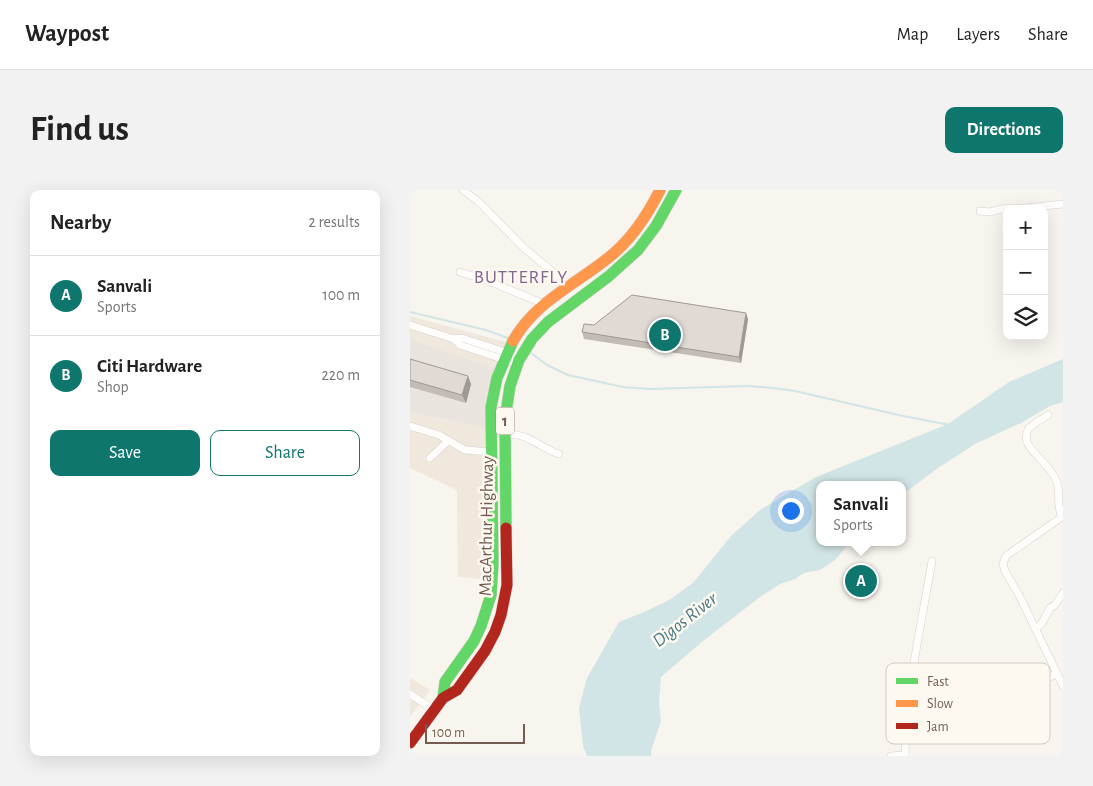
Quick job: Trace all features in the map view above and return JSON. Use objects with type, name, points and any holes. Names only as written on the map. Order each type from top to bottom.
[{"type":"highway","name":"MacArthur Highway","points":[[443,698],[445,682],[474,641],[482,626],[491,595],[493,564],[492,399],[504,356],[520,330],[544,304],[603,262],[622,245],[641,222],[660,190]]},
{"type":"highway","name":"MacArthur Highway","points":[[410,743],[443,698],[457,690],[470,672],[495,632],[501,615],[507,576],[506,399],[518,360],[534,336],[552,317],[633,255],[656,225],[676,190]]},
{"type":"street","points":[[462,190],[479,202],[525,249],[570,286]]},
{"type":"street","points":[[980,211],[990,212],[1006,208],[1063,204]]},
{"type":"street","points":[[460,272],[486,280],[544,304]]},
{"type":"street","points":[[410,325],[454,339],[462,338],[518,360]]},
{"type":"street","points":[[1048,415],[1030,427],[1027,441],[1031,450],[1043,461],[1056,480],[1059,489],[1058,508],[1062,517],[1007,555],[1003,561],[1004,571],[1020,597],[1063,686]]},
{"type":"street","points":[[410,426],[432,433],[465,450],[491,452]]},
{"type":"street","points":[[505,434],[528,437],[542,447],[559,454]]},
{"type":"street","points":[[430,458],[448,441]]},
{"type":"street","points":[[914,663],[932,561]]},
{"type":"street","points":[[1036,629],[1063,593]]},
{"type":"street","points":[[1050,677],[1057,673]]},
{"type":"street","points":[[410,694],[434,710]]},
{"type":"street","points":[[891,756],[905,756]]},
{"type":"shaded area","points":[[410,316],[509,343],[497,369],[410,339]]},
{"type":"shaded area","points":[[410,339],[497,369],[489,429],[410,412]]},
{"type":"shaded area","points":[[410,412],[489,429],[490,580],[458,577],[457,490],[410,468]]},
{"type":"shaded area","points":[[410,678],[430,690],[410,717]]},
{"type":"water","name":"Digos River","points":[[1063,359],[1063,402],[1050,406],[1021,423],[975,444],[906,492],[906,481],[816,481],[816,546],[847,546],[835,560],[820,570],[804,573],[795,579],[780,584],[760,597],[703,641],[661,677],[659,703],[661,721],[651,756],[587,756],[583,746],[579,708],[587,678],[619,622],[669,600],[693,583],[731,536],[760,510],[816,477],[948,424],[1009,382]]},
{"type":"building","points":[[632,295],[746,313],[739,357],[582,332],[584,324],[594,325]]},
{"type":"building","points":[[410,359],[468,376],[462,395],[410,380]]},
{"type":"waterway","points":[[410,312],[486,330],[508,338]]},
{"type":"waterway","points":[[531,353],[547,365],[568,375],[623,387],[650,389],[748,386],[773,388],[795,391],[950,425]]},
{"type":"traffic: fast","points":[[506,528],[505,419],[510,386],[519,360],[532,339],[548,322],[609,276],[638,250],[656,226],[676,190]]},
{"type":"traffic: fast","points":[[443,698],[445,682],[474,641],[491,595],[493,564],[491,407],[497,378],[513,341]]},
{"type":"traffic: slow","points":[[513,341],[534,314],[546,303],[600,264],[628,240],[651,208],[660,190]]},
{"type":"traffic: jam","points":[[410,743],[443,698],[457,690],[485,651],[495,632],[501,615],[507,585],[506,528]]},
{"type":"place","name":"Citi Hardware","points":[[665,335]]},
{"type":"place","name":"Sanvali","points":[[861,581]]},
{"type":"district","name":"BUTTERFLY","points":[[521,277]]}]
